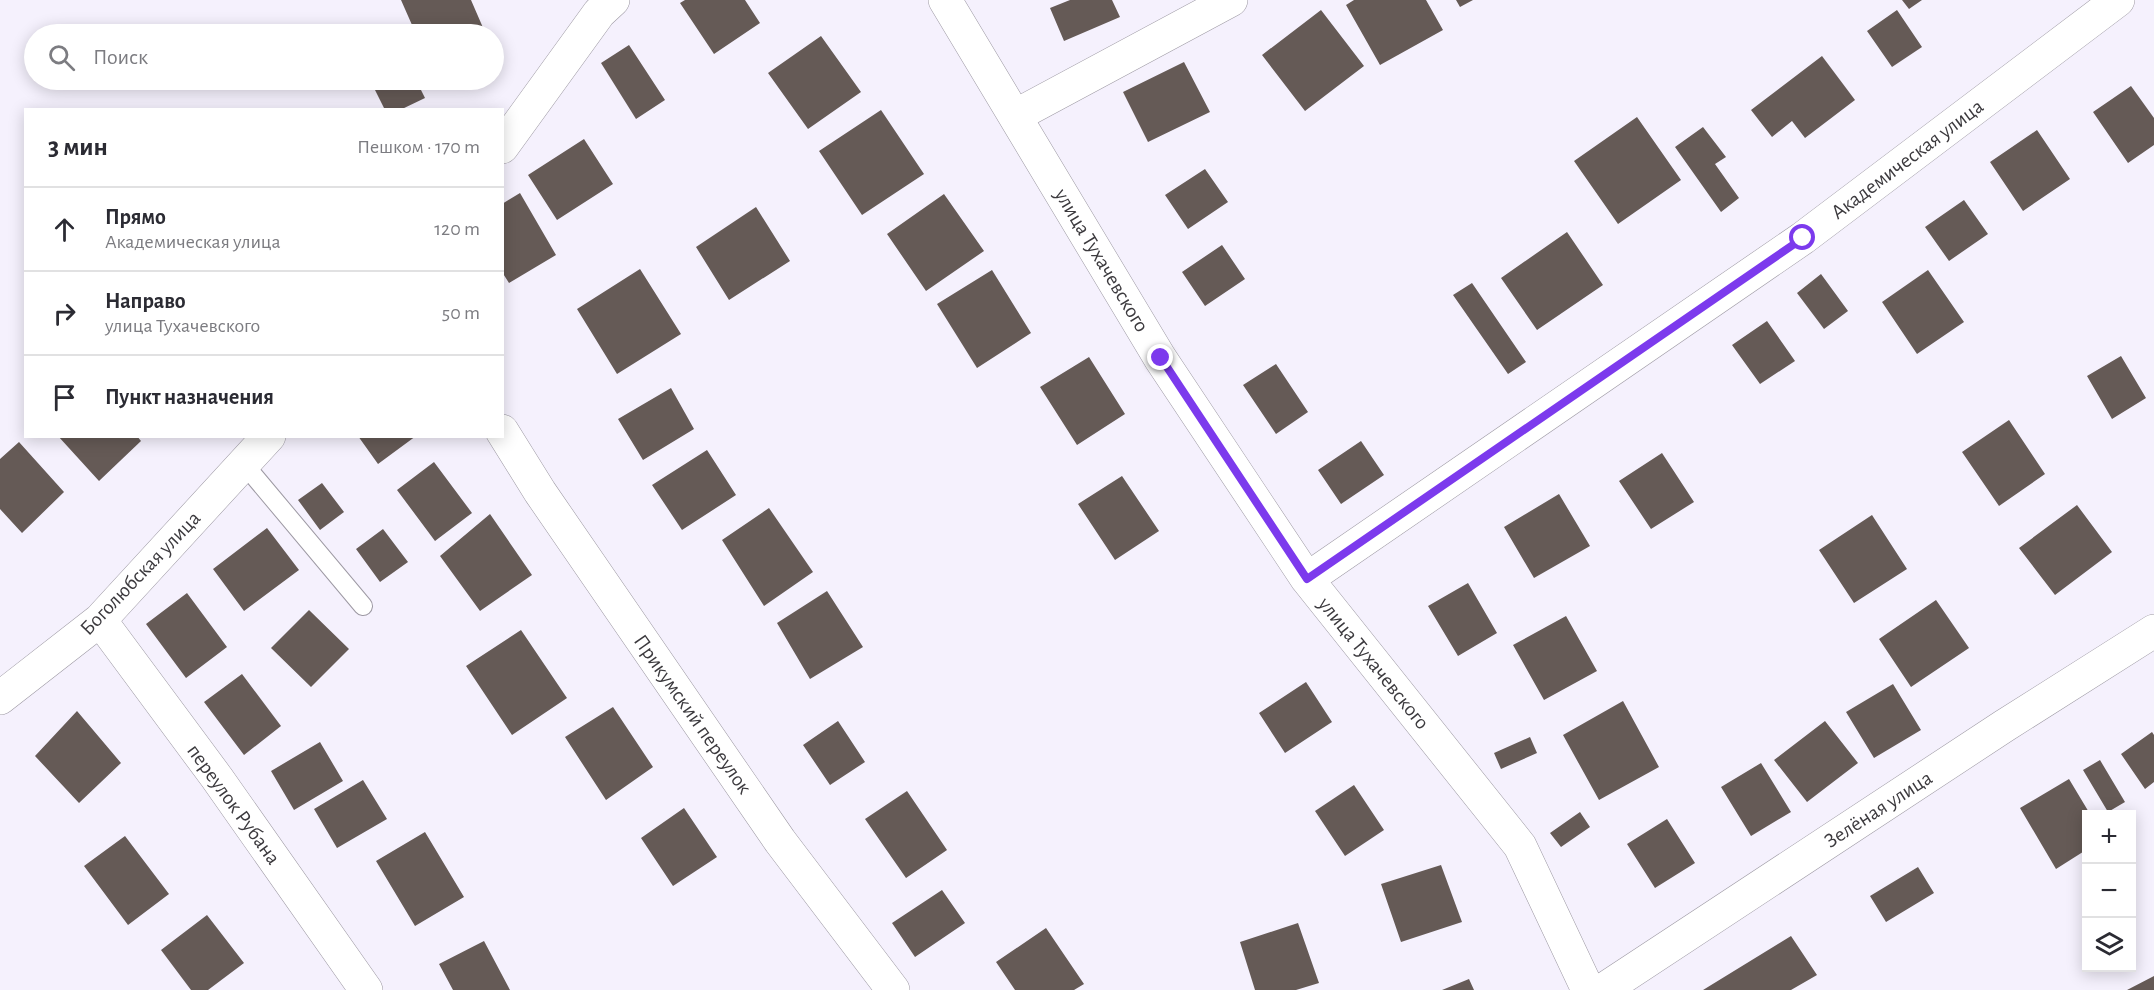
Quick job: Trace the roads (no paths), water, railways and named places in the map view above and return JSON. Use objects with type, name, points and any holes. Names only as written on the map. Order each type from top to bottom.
[{"type":"street","points":[[504,144],[598,13],[613,0]]},
{"type":"street","name":"улица Тухачевского","points":[[945,0],[1161,358],[1307,579],[1520,846],[1588,990]]},
{"type":"street","points":[[1015,116],[1231,0]]},
{"type":"street","name":"Академическая улица","points":[[1307,579],[1803,238],[2118,0]]},
{"type":"street","name":"Прикумский переулок","points":[[504,434],[540,492],[780,841],[893,990]]},
{"type":"street","name":"Боголюбская улица","points":[[0,698],[100,620],[267,438]]},
{"type":"street","name":"переулок Рубана","points":[[100,620],[217,778],[366,990]]},
{"type":"street","name":"Зелёная улица","points":[[1603,990],[2004,726],[2154,631]]},
{"type":"lane","points":[[244,464],[363,606]]}]
